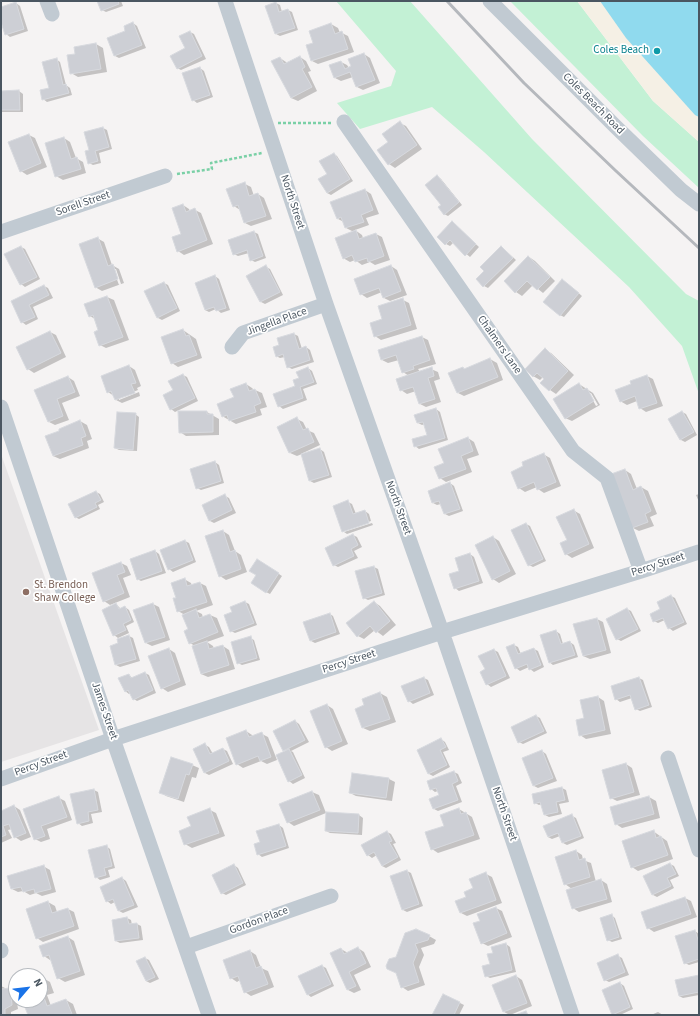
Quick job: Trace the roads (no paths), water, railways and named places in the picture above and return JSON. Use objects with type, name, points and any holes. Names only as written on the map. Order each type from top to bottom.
[{"type":"street","name":"North Street","points":[[225,1],[326,304],[442,632],[572,1015]]},
{"type":"street","name":"Coles Beach Road","points":[[490,1],[615,126],[681,190],[699,204]]},
{"type":"street","name":"Chalmers Lane","points":[[344,122],[573,451],[607,478],[641,571]]},
{"type":"street","name":"Sorell Street","points":[[1,232],[165,176]]},
{"type":"street","name":"Jingella Place","points":[[232,347],[243,333],[326,304]]},
{"type":"street","name":"James Street","points":[[1,407],[113,739],[209,1015]]},
{"type":"street","name":"Percy Street","points":[[1,779],[113,739],[442,632],[699,552]]},
{"type":"street","points":[[668,758],[699,850]]},
{"type":"street","name":"Gordon Place","points":[[186,947],[331,896]]},
{"type":"water","name":"Coles Beach","points":[[600,1],[699,1],[699,117],[695,115],[626,38]]},
{"type":"railway","points":[[447,1],[524,83],[699,248]]},
{"type":"place","name":"Coles Beach","points":[[657,51]]},
{"type":"place","name":"St. Brendon Shaw College","points":[[26,592]]}]
